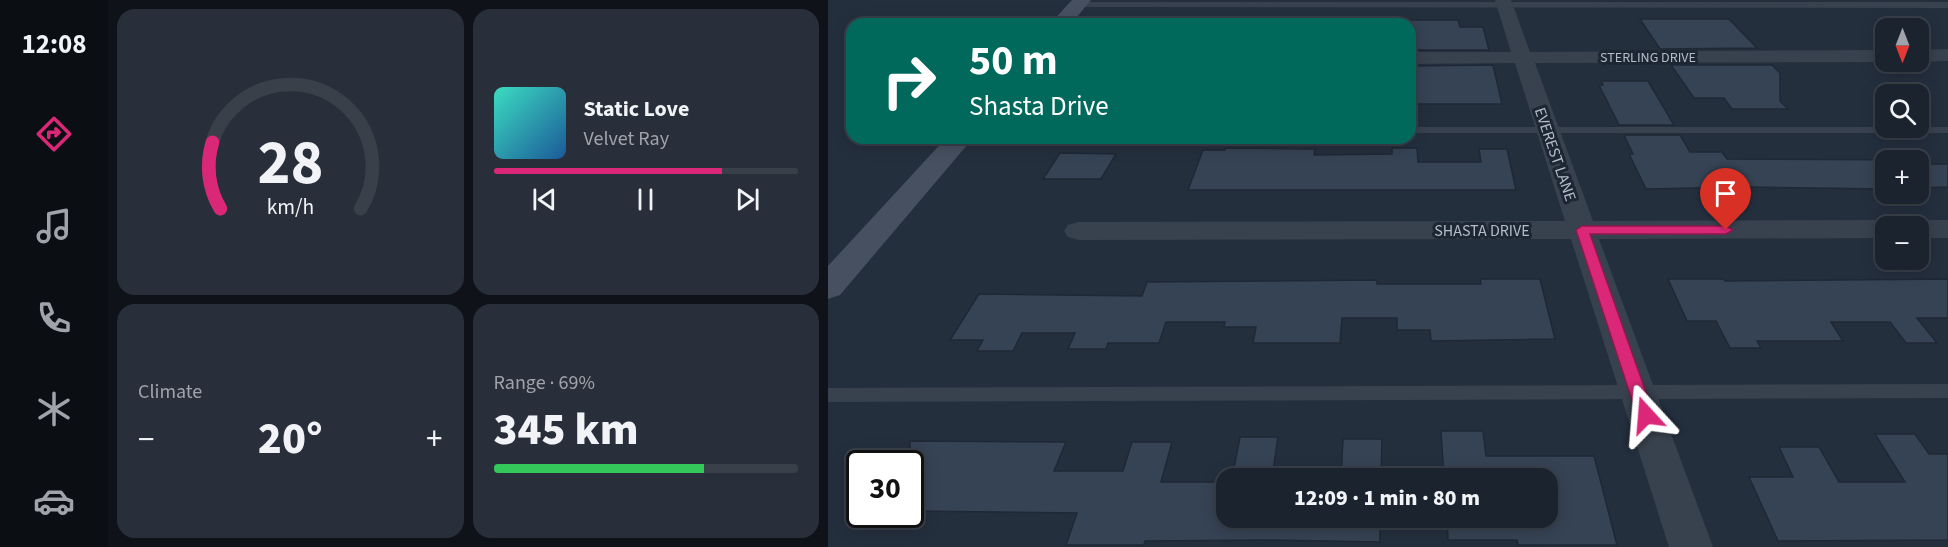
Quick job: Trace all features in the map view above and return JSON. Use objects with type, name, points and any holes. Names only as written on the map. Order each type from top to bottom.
[{"type":"main road","points":[[1066,18],[1080,3]]},
{"type":"main road","points":[[828,288],[955,144]]},
{"type":"street","name":"EVEREST LANE","points":[[1504,2],[1691,547]]},
{"type":"street","points":[[1929,56],[1948,55]]},
{"type":"street","name":"STERLING DRIVE","points":[[1416,58],[1875,56]]},
{"type":"street","name":"SHASTA DRIVE","points":[[1077,231],[1875,229]]},
{"type":"street","points":[[1929,229],[1948,229]]},
{"type":"lane","points":[[1080,3],[1504,2],[1948,5]]},
{"type":"lane","points":[[1416,130],[1948,130]]},
{"type":"lane","points":[[828,395],[1948,391]]},
{"type":"building","points":[[1640,19],[1729,19],[1757,48],[1660,49]]},
{"type":"building","points":[[1416,20],[1458,20],[1460,27],[1483,27],[1489,50],[1416,50]]},
{"type":"building","points":[[1493,65],[1502,104],[1416,104],[1416,66]]},
{"type":"building","points":[[1671,65],[1772,65],[1780,73],[1780,101],[1788,109],[1732,109],[1724,98],[1694,98]]},
{"type":"building","points":[[1601,81],[1648,81],[1674,125],[1619,125],[1599,85],[1603,85]]},
{"type":"building","points":[[1624,135],[1680,135],[1690,152],[1722,152],[1727,159],[1875,160],[1875,189],[1746,187],[1646,189],[1629,154],[1633,154]]},
{"type":"building","points":[[1225,148],[1315,149],[1314,155],[1392,154],[1392,148],[1417,148],[1418,162],[1481,162],[1479,149],[1507,149],[1516,190],[1188,190],[1203,150],[1225,150]]},
{"type":"building","points":[[1060,153],[1116,154],[1101,179],[1043,179]]},
{"type":"building","points":[[1929,163],[1948,164],[1948,187],[1929,188]]},
{"type":"building","points":[[1480,279],[1540,279],[1555,339],[1431,341],[1430,330],[1397,330],[1397,318],[1342,318],[1340,343],[1253,343],[1256,327],[1224,327],[1225,322],[1166,322],[1159,343],[1108,343],[1106,349],[1068,349],[1075,333],[1022,333],[1013,351],[977,351],[983,340],[950,340],[979,294],[1142,296],[1147,282],[1377,280],[1377,284],[1481,284]]},
{"type":"building","points":[[1668,279],[1723,279],[1725,281],[1948,279],[1948,318],[1917,318],[1937,343],[1906,343],[1890,322],[1831,322],[1843,341],[1757,341],[1761,348],[1730,348],[1716,321],[1687,321]]},
{"type":"building","points":[[1441,431],[1483,431],[1486,456],[1594,456],[1617,545],[1518,545],[1517,540],[1448,540],[1447,528],[1558,528],[1558,468],[1443,468]]},
{"type":"building","points":[[1875,434],[1915,434],[1929,454],[1948,454],[1948,540],[1778,541],[1749,477],[1793,477],[1779,447],[1819,447],[1839,482],[1905,482]]},
{"type":"building","points":[[1240,437],[1278,437],[1273,468],[1234,468]]},
{"type":"building","points":[[1343,439],[1382,439],[1381,468],[1342,468]]},
{"type":"building","points":[[910,441],[1066,442],[1054,471],[1123,471],[1132,442],[1172,442],[1161,482],[1216,482],[1216,528],[1380,528],[1380,542],[1145,541],[1144,545],[1066,545],[1077,513],[924,511],[924,450],[910,450]]},
{"type":"route","points":[[1646,415],[1582,230],[1726,230]]}]
